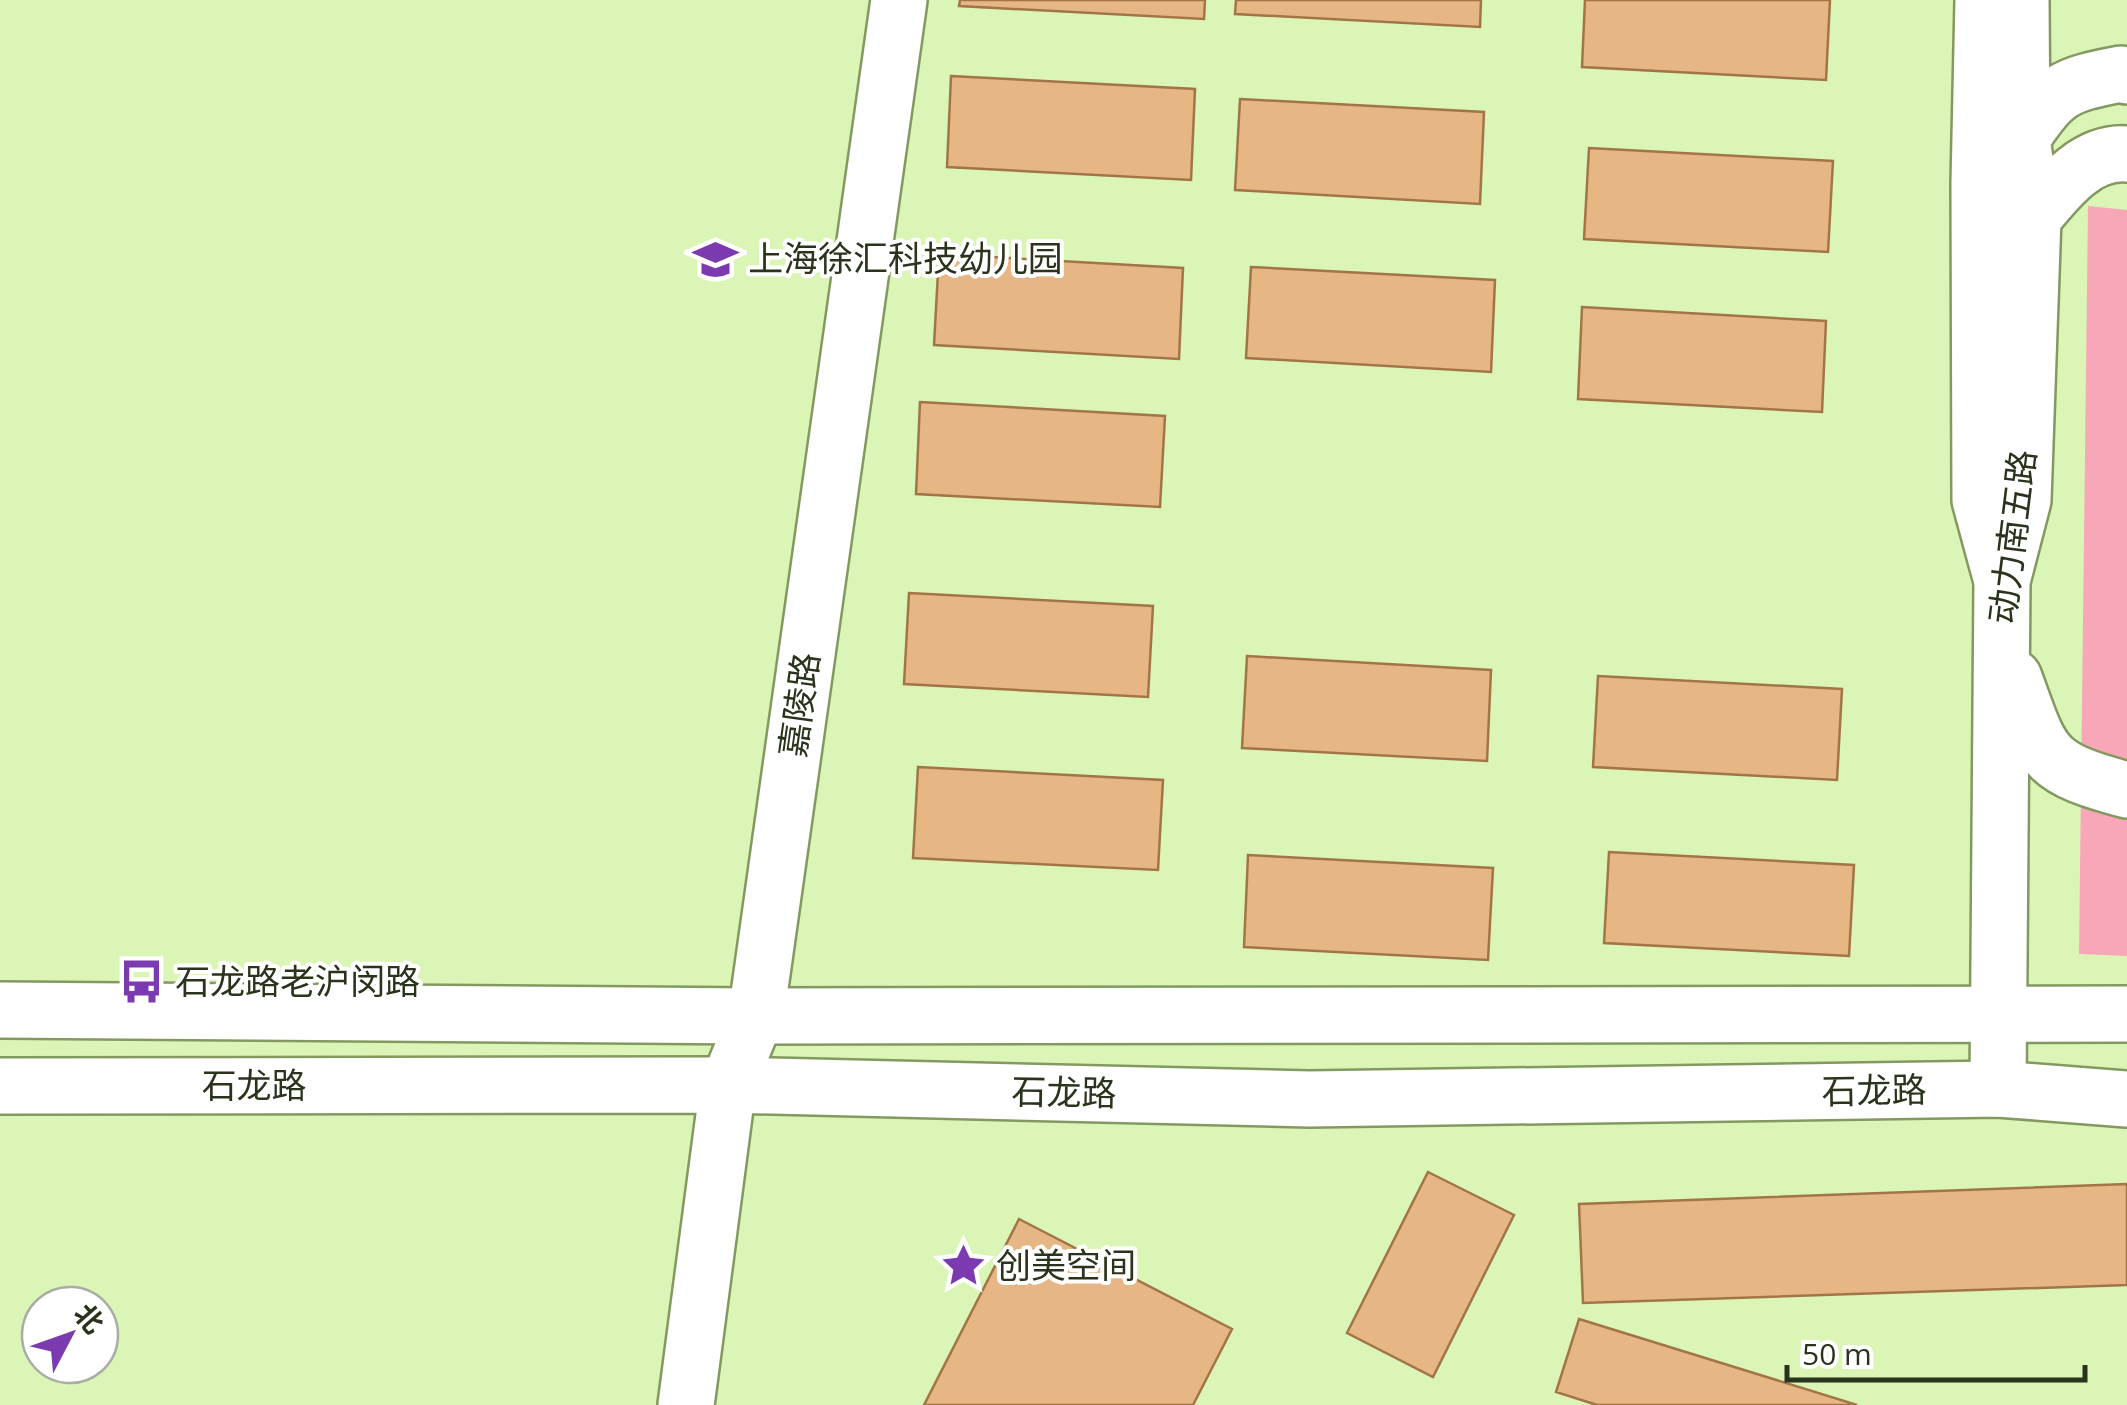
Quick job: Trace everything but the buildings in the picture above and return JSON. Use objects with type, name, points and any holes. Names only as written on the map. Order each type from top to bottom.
[{"type":"main road","name":"嘉陵路","points":[[686,1405],[728,1085],[756,1016],[899,0]]},
{"type":"main road","points":[[1983,0],[1980,500],[2002,581]]},
{"type":"main road","name":"动力南五路","points":[[1998,1089],[2002,581],[2023,500],[2033,218],[2022,138],[2021,0]]},
{"type":"main road","points":[[2022,138],[2046,102],[2074,82],[2127,76]]},
{"type":"main road","points":[[2033,218],[2064,180],[2094,160],[2127,154]]},
{"type":"main road","points":[[2002,642],[2038,744],[2060,767],[2127,790]]},
{"type":"main road","name":"石龙路","points":[[0,1010],[756,1016],[2127,1014]]},
{"type":"main road","points":[[1998,1089],[2127,1077]]},
{"type":"main road","name":"石龙路","points":[[0,1086],[728,1085],[1310,1099],[1998,1089],[2127,1099]]},
{"type":"shaded area","points":[[2088,206],[2127,210],[2127,956],[2079,954]]},
{"type":"place","name":"上海徐汇科技幼儿园","points":[[715,259]]},
{"type":"place","name":"石龙路老沪闵路","points":[[142,982]]},
{"type":"place","name":"创美空间","points":[[963,1266]]}]
